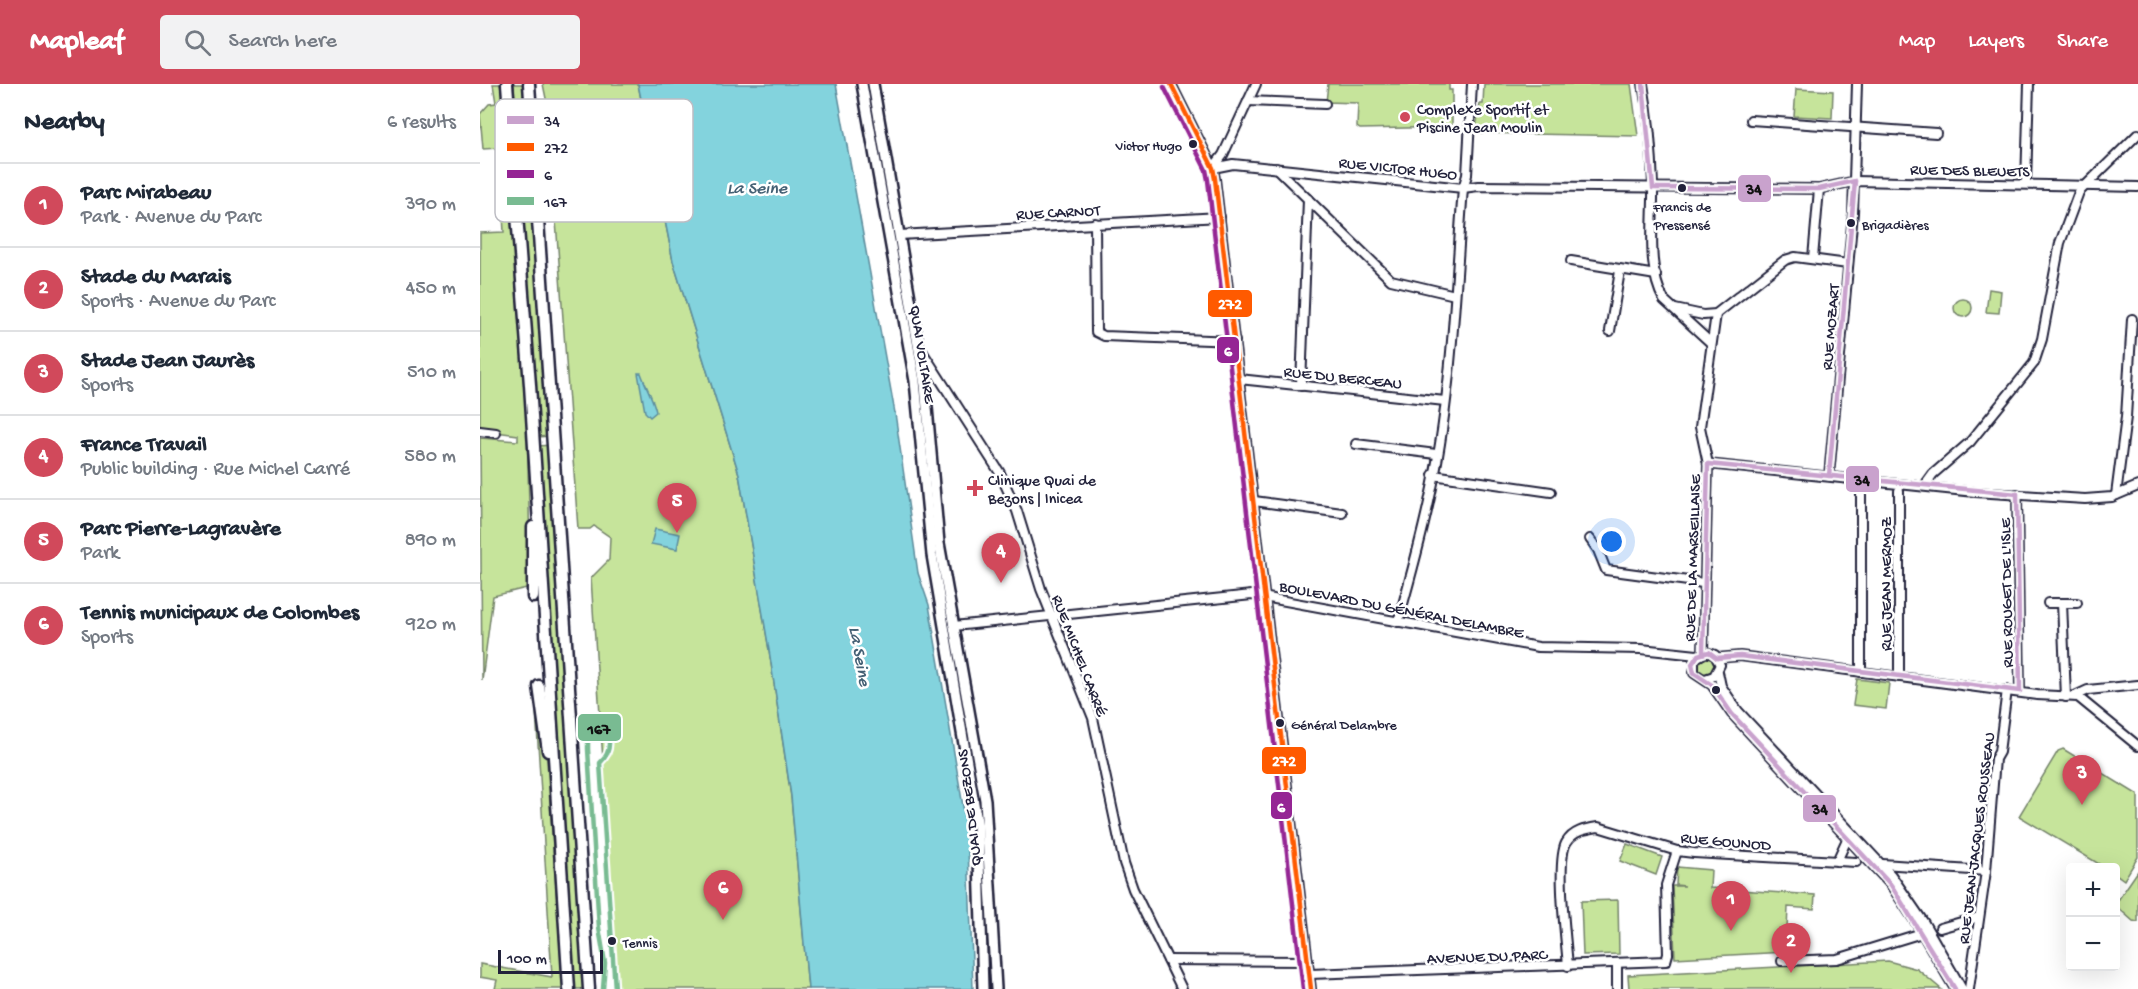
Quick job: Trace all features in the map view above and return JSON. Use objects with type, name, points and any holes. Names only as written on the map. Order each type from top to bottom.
[{"type":"highway","points":[[507,84],[508,99]]},
{"type":"highway","points":[[529,84],[530,99]]},
{"type":"highway","points":[[517,222],[569,989]]},
{"type":"highway","points":[[538,222],[589,989]]},
{"type":"highway","points":[[533,597],[533,511],[538,505]]},
{"type":"highway","points":[[539,686],[548,753],[555,757]]},
{"type":"main road","name":"QUAI VOLTAIRE","points":[[862,84],[915,381],[932,555],[942,611],[949,628]]},
{"type":"main road","name":"QUAI VOLTAIRE","points":[[873,84],[925,384],[949,628]]},
{"type":"main road","name":"QUAI DE BEZONS","points":[[949,628],[949,650],[978,827],[983,989]]},
{"type":"main road","name":"QUAI DE BEZONS","points":[[949,628],[985,800],[996,989]]},
{"type":"street","points":[[1171,84],[1213,168],[1311,989]]},
{"type":"street","points":[[1213,168],[1223,155],[1256,84]]},
{"type":"street","points":[[1398,622],[1430,501],[1445,401],[1463,188],[1467,175],[1472,84]]},
{"type":"street","points":[[1643,84],[1653,188],[1653,239],[1659,292],[1664,300],[1712,343]]},
{"type":"street","name":"RUE MOZART","points":[[1829,476],[1855,181],[1857,84]]},
{"type":"street","points":[[2026,183],[2029,84]]},
{"type":"street","points":[[1248,101],[1325,104]]},
{"type":"street","points":[[1751,120],[1936,132]]},
{"type":"street","points":[[1925,485],[1933,474],[1970,442],[2034,363],[2042,339],[2045,311],[2063,232],[2079,192],[2084,184],[2138,134]]},
{"type":"street","name":"RUE VICTOR HUGO","points":[[1213,168],[1233,164],[1463,188],[1478,186],[1819,189]]},
{"type":"street","points":[[1276,168],[1390,280],[1455,295]]},
{"type":"street","name":"RUE DES BLEUETS","points":[[1819,189],[1855,181],[2084,184],[2138,188]]},
{"type":"street","points":[[1813,258],[1819,189]]},
{"type":"street","points":[[1301,386],[1308,200]]},
{"type":"street","name":"RUE CARNOT","points":[[899,235],[1220,217]]},
{"type":"street","points":[[1095,223],[1096,332],[1104,336],[1235,341]]},
{"type":"street","points":[[1674,309],[1703,315],[1716,314],[1785,260],[1795,256],[1848,264]]},
{"type":"street","points":[[1571,261],[1620,271],[1656,275]]},
{"type":"street","points":[[1610,331],[1620,271]]},
{"type":"street","name":"RUE DE LA MARSEILLAISE","points":[[1700,654],[1708,464],[1700,427],[1716,314]]},
{"type":"street","points":[[2116,495],[2126,417],[2132,320]]},
{"type":"street","name":"RUE MICHEL CARRÉ","points":[[919,346],[1000,473],[1017,511],[1041,590],[1093,718],[1124,863],[1133,889],[1182,989]]},
{"type":"street","name":"RUE DU BERCEAU","points":[[1239,379],[1445,401]]},
{"type":"street","points":[[480,431],[496,433]]},
{"type":"street","points":[[1356,444],[1436,454]]},
{"type":"street","points":[[1708,464],[1829,476],[1899,487],[1925,485],[1975,492],[2085,500],[2116,495],[2138,486]]},
{"type":"street","points":[[1433,475],[1551,492]]},
{"type":"street","points":[[1861,482],[1861,672]]},
{"type":"street","name":"RUE JEAN MERMOZ","points":[[1899,487],[1899,677]]},
{"type":"street","name":"RUE ROUGET DE L'ISLE","points":[[2018,494],[2020,691]]},
{"type":"street","points":[[1254,501],[1342,513]]},
{"type":"street","points":[[1590,539],[1598,550],[1606,570],[1703,583]]},
{"type":"street","name":"BOULEVARD DU GÉNÉRAL DELAMBRE","points":[[949,628],[1038,615],[1053,617],[1252,595],[1538,647],[1641,649],[1700,654]]},
{"type":"street","points":[[2048,603],[2077,603]]},
{"type":"street","points":[[2062,603],[2066,697]]},
{"type":"street","name":"BOULEVARD DU GÉNÉRAL DELAMBRE","points":[[1667,653],[1692,667]]},
{"type":"street","points":[[1955,989],[1894,890],[1848,837],[1732,714],[1705,679],[1696,675],[1692,667],[1700,654],[1712,653],[1717,658],[1721,686],[1738,711],[1882,864],[1918,913],[1962,989]]},
{"type":"street","points":[[1717,658],[1740,656],[2066,697],[2088,690],[2138,685]]},
{"type":"street","points":[[1705,679],[1712,677],[1728,657]]},
{"type":"street","name":"RUE JEAN-JACQUES ROUSSEAU","points":[[1969,989],[1986,871],[1993,801],[1992,781],[2007,690]]},
{"type":"street","points":[[2075,696],[2138,746]]},
{"type":"street","name":"RUE GOUNOD","points":[[1568,966],[1562,852],[1574,834],[1598,827],[1677,851],[1856,862]]},
{"type":"street","points":[[1837,861],[1848,837]]},
{"type":"street","name":"AVENUE DU PARC","points":[[1310,974],[1666,962],[1668,954],[1666,885],[1677,851]]},
{"type":"street","points":[[1882,864],[1986,871]]},
{"type":"street","points":[[1940,928],[1979,917]]},
{"type":"street","points":[[1782,961],[1837,959],[1922,933]]},
{"type":"street","points":[[1168,960],[1308,961]]},
{"type":"street","points":[[1617,963],[1617,989]]},
{"type":"green space","points":[[493,84],[500,84],[503,99],[495,99]]},
{"type":"green space","points":[[514,84],[525,84],[526,99],[515,99]]},
{"type":"green space","points":[[543,84],[638,84],[641,99],[546,99]]},
{"type":"green space","name":"Complexe Sportif et Piscine Jean Moulin","points":[[1328,84],[1449,84],[1449,90],[1452,90],[1452,127],[1360,129],[1357,127],[1358,103],[1326,102]]},
{"type":"green space","points":[[1484,84],[1631,84],[1638,136],[1475,133],[1480,104],[1483,104]]},
{"type":"green space","points":[[1796,89],[1833,91],[1832,118],[1794,116]]},
{"type":"green space","points":[[495,103],[495,148],[483,149],[480,114],[489,104]]},
{"type":"green space","points":[[503,222],[512,222],[527,427],[531,587],[493,596],[482,680],[480,438],[518,441],[518,435],[480,430],[480,233],[504,232]]},
{"type":"green space","points":[[523,222],[535,222],[550,436],[538,437]]},
{"type":"green space","points":[[556,222],[665,222],[673,261],[739,474],[791,797],[808,989],[618,989],[591,578],[609,560],[610,537],[594,526],[590,529],[578,529]]},
{"type":"green space","points":[[1989,289],[2001,291],[1999,313],[1986,312]]},
{"type":"green space","points":[[1963,299],[1969,302],[1972,308],[1969,314],[1963,317],[1957,314],[1954,308],[1957,302]]},
{"type":"green space","points":[[550,445],[585,989],[573,989],[539,446]]},
{"type":"green space","points":[[1706,656],[1712,659],[1715,665],[1712,671],[1706,674],[1700,671],[1697,665],[1700,659]]},
{"type":"green space","points":[[1857,679],[1889,683],[1886,709],[1853,705]]},
{"type":"green space","points":[[535,693],[540,700],[547,762],[563,989],[495,989],[497,980],[480,977],[480,964],[552,977]]},
{"type":"green space","points":[[2063,749],[2138,795],[2138,857],[2124,880],[2120,877],[2120,863],[2097,863],[2019,816],[2058,751]]},
{"type":"green space","points":[[1627,844],[1662,857],[1656,875],[1620,861]]},
{"type":"green space","points":[[1677,867],[1711,870],[1710,888],[1815,895],[1814,909],[1788,907],[1786,952],[1675,958],[1672,886],[1685,886],[1676,885]]},
{"type":"green space","points":[[2138,871],[2138,922],[2133,921],[2120,910],[2120,897]]},
{"type":"green space","points":[[1618,900],[1619,954],[1583,955],[1581,901]]},
{"type":"green space","points":[[1888,961],[1917,969],[1941,989],[1629,989],[1628,975]]},
{"type":"water","name":"La Seine","points":[[638,84],[836,84],[895,413],[918,573],[929,605],[964,812],[968,847],[973,989],[808,989],[791,796],[739,474],[673,261],[665,222],[693,222],[693,99],[641,99]]},
{"type":"water","points":[[638,373],[641,373],[655,407],[656,412],[650,417],[645,412]]},
{"type":"water","points":[[655,529],[680,534],[677,549],[651,544]]},
{"type":"transit line","name":"272","points":[[1171,84],[1213,168],[1215,179],[1311,989]]},
{"type":"transit line","name":"34","points":[[1643,84],[1653,188]]},
{"type":"transit line","name":"6","points":[[1164,87],[1206,170],[1208,180],[1303,989]]},
{"type":"transit line","name":"34","points":[[1653,188],[1819,189],[1855,181]]},
{"type":"transit line","name":"34","points":[[1829,476],[1855,181]]},
{"type":"transit line","name":"34","points":[[1708,464],[2017,494]]},
{"type":"transit line","name":"34","points":[[1703,652],[1708,464]]},
{"type":"transit line","name":"34","points":[[2017,494],[2020,691]]},
{"type":"transit line","name":"34","points":[[1717,658],[1709,652],[1698,655],[1692,664],[1694,673],[1712,685],[1732,714],[1891,885],[1955,989]]},
{"type":"transit line","name":"34","points":[[1717,658],[1740,656],[2020,691]]},
{"type":"transit line","name":"167","points":[[603,989],[605,963],[599,928],[588,749],[588,735],[598,727],[607,732],[609,741],[608,752],[600,763],[615,989]]},
{"type":"place","name":"Complexe Sportif et Piscine Jean Moulin","points":[[1405,117]]},
{"type":"place","name":"Victor Hugo","points":[[1193,144]]},
{"type":"place","name":"Francis de Pressensé","points":[[1682,188]]},
{"type":"place","name":"Brigadières","points":[[1851,223]]},
{"type":"place","name":"Clinique Quai de Bezons | Inicea","points":[[975,488]]},
{"type":"place","name":"Parc Pierre-Lagravère","points":[[677,533]]},
{"type":"place","name":"France Travail","points":[[1001,583]]},
{"type":"place","name":"Général Delambre","points":[[1280,723]]},
{"type":"place","name":"Stade Jean Jaurès","points":[[2082,805]]},
{"type":"place","name":"Tennis municipaux de Colombes","points":[[723,920]]},
{"type":"place","name":"Parc Mirabeau","points":[[1731,931]]},
{"type":"place","name":"Tennis","points":[[612,941]]},
{"type":"place","name":"Stade du Marais","points":[[1791,973]]}]
